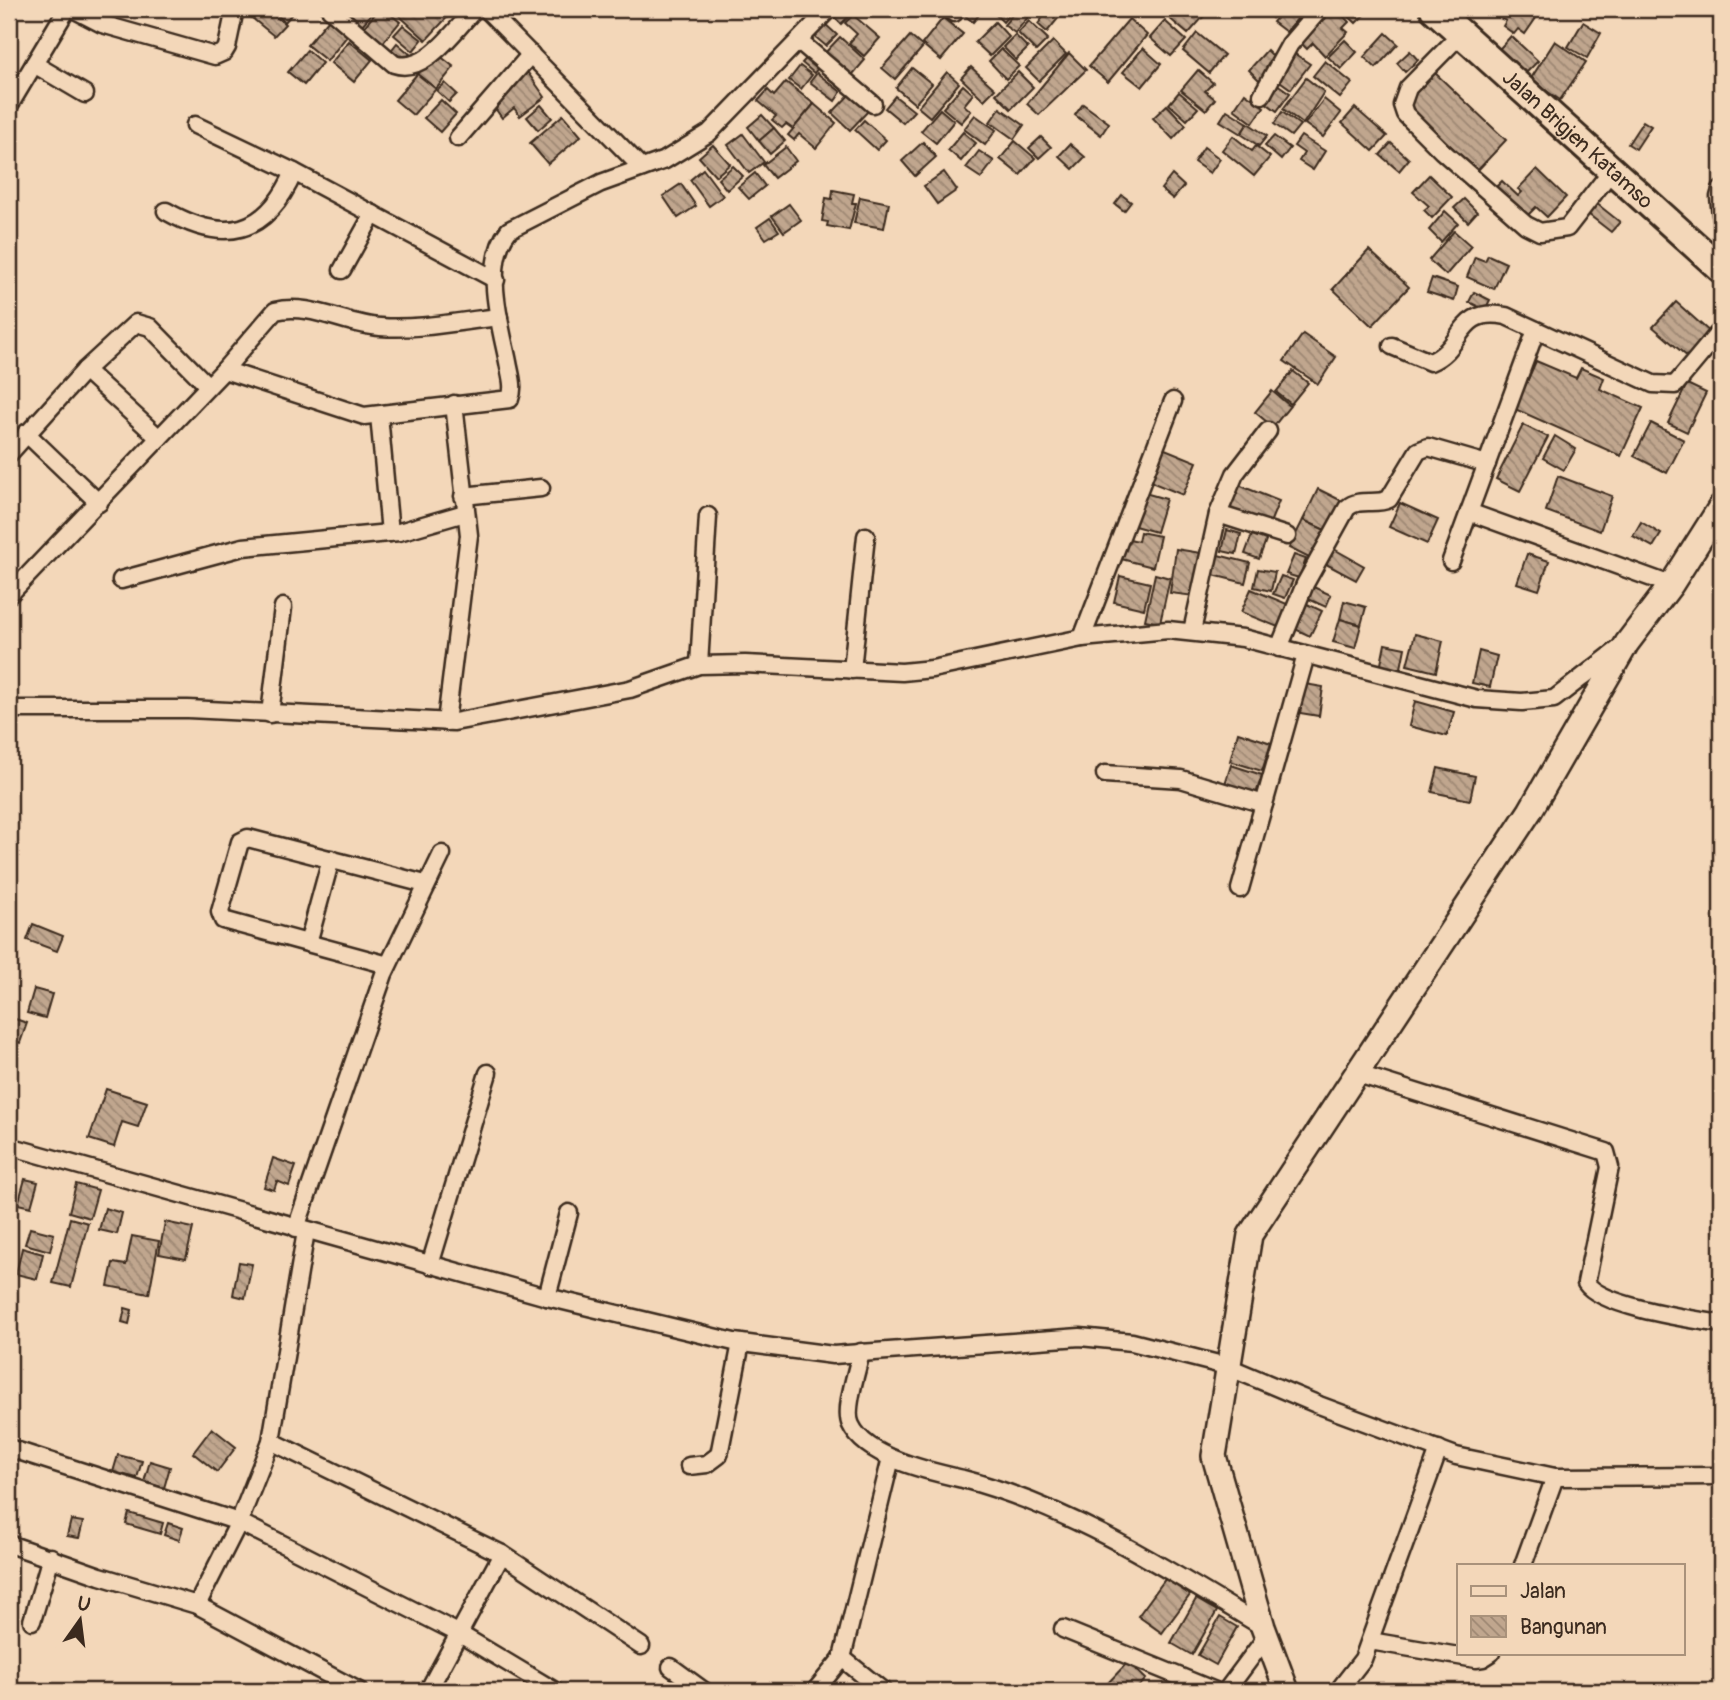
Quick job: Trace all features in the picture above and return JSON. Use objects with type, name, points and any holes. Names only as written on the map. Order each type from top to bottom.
[{"type":"main road","name":"Jalan Brigjen Katamso","points":[[1434,9],[1721,269]]},
{"type":"street","points":[[9,106],[67,9]]},
{"type":"street","points":[[73,9],[102,24],[215,56],[224,52],[227,47],[235,9]]},
{"type":"street","points":[[330,9],[394,64],[403,67],[428,58],[475,9]]},
{"type":"street","points":[[486,9],[642,168]]},
{"type":"street","points":[[224,370],[364,416],[510,399],[513,386],[499,317],[496,280],[498,250],[509,230],[601,183],[665,160],[709,133],[800,42],[829,9]]},
{"type":"street","points":[[1262,95],[1290,44],[1320,9]]},
{"type":"street","points":[[1462,33],[1408,88],[1402,105],[1405,114],[1442,151],[1526,225],[1540,232],[1567,228],[1612,170]]},
{"type":"street","points":[[800,42],[873,104]]},
{"type":"street","points":[[458,138],[531,54]]},
{"type":"street","points":[[34,64],[85,94]]},
{"type":"street","points":[[195,125],[294,172],[496,280]]},
{"type":"street","points":[[166,211],[191,225],[237,232],[265,217],[285,194],[294,172]]},
{"type":"street","points":[[1721,190],[1721,215]]},
{"type":"street","points":[[342,270],[373,214]]},
{"type":"street","points":[[9,595],[224,370],[268,317],[284,309],[378,327],[413,327],[499,317]]},
{"type":"street","points":[[1392,346],[1430,362],[1448,349],[1469,321],[1493,314],[1536,330],[1653,384],[1666,386],[1675,385],[1721,330]]},
{"type":"street","points":[[9,454],[130,325],[144,323],[208,386]]},
{"type":"street","points":[[1451,561],[1536,330]]},
{"type":"street","points":[[85,370],[159,438]]},
{"type":"street","points":[[1082,638],[1173,401]]},
{"type":"street","points":[[446,722],[469,536],[454,404]]},
{"type":"street","points":[[379,415],[390,533]]},
{"type":"street","points":[[1192,631],[1219,514],[1234,474],[1268,430]]},
{"type":"street","points":[[26,433],[99,503]]},
{"type":"street","points":[[1279,648],[1304,584],[1352,503],[1382,503],[1389,499],[1418,451],[1428,447],[1487,464]]},
{"type":"street","points":[[463,496],[541,488]]},
{"type":"street","points":[[1287,1691],[1265,1631],[1214,1455],[1226,1366],[1250,1235],[1530,811],[1628,643],[1671,585],[1721,506]]},
{"type":"street","points":[[1469,512],[1671,585]]},
{"type":"street","points":[[121,580],[243,547],[390,533],[465,513]]},
{"type":"street","points":[[1219,514],[1287,536]]},
{"type":"street","points":[[699,665],[708,516]]},
{"type":"street","points":[[852,670],[866,537]]},
{"type":"street","points":[[270,714],[283,607]]},
{"type":"street","points":[[9,709],[188,709],[446,722],[630,689],[699,665],[745,664],[902,672],[932,670],[1082,638],[1192,631],[1242,638],[1477,699],[1522,702],[1554,699],[1628,643]]},
{"type":"street","points":[[1240,889],[1307,655]]},
{"type":"street","points":[[1105,774],[1181,779],[1264,804]]},
{"type":"street","points":[[388,965],[223,920],[220,912],[243,838],[425,884]]},
{"type":"street","points":[[197,1605],[239,1522],[271,1441],[301,1229],[388,965],[425,884],[442,854]]},
{"type":"street","points":[[308,943],[331,859]]},
{"type":"street","points":[[430,1265],[488,1073]]},
{"type":"street","points":[[1355,1073],[1586,1144],[1606,1153],[1610,1167],[1586,1283],[1590,1290],[1617,1301],[1721,1324]]},
{"type":"street","points":[[9,1146],[547,1297],[741,1343],[833,1355],[1080,1336],[1132,1342],[1226,1366],[1319,1405],[1456,1456],[1555,1476],[1721,1476]]},
{"type":"street","points":[[547,1297],[569,1213]]},
{"type":"street","points":[[689,1466],[707,1464],[719,1455],[741,1343]]},
{"type":"street","points":[[861,1352],[849,1408],[851,1425],[891,1458],[899,1463],[994,1487],[1091,1530],[1186,1580],[1265,1631]]},
{"type":"street","points":[[271,1441],[502,1554],[641,1646]]},
{"type":"street","points":[[9,1448],[239,1522],[458,1633],[555,1691]]},
{"type":"street","points":[[1338,1691],[1363,1659],[1439,1449]]},
{"type":"street","points":[[815,1691],[842,1658],[891,1458]]},
{"type":"street","points":[[1523,1564],[1555,1476]]},
{"type":"street","points":[[9,1544],[100,1576],[197,1605],[359,1691]]},
{"type":"street","points":[[428,1691],[502,1554]]},
{"type":"street","points":[[32,1621],[51,1557]]},
{"type":"street","points":[[1063,1629],[1215,1691]]},
{"type":"street","points":[[1226,1691],[1265,1631]]},
{"type":"street","points":[[1370,1640],[1476,1659],[1489,1654]]},
{"type":"street","points":[[842,1658],[883,1691]]},
{"type":"street","points":[[671,1667],[704,1691]]},
{"type":"building","points":[[241,9],[266,9],[285,24],[274,36]]},
{"type":"building","points":[[270,9],[296,9],[285,22]]},
{"type":"building","points":[[351,9],[376,9],[362,25],[347,13]]},
{"type":"building","points":[[379,9],[384,9],[400,22],[382,44],[363,28]]},
{"type":"building","points":[[392,9],[419,11],[455,9],[426,40]]},
{"type":"building","points":[[843,9],[850,15],[841,24],[834,17]]},
{"type":"building","points":[[957,9],[984,9],[973,22]]},
{"type":"building","points":[[990,9],[1014,9],[1003,22]]},
{"type":"building","points":[[1017,9],[1029,16],[1015,33],[1004,25]]},
{"type":"building","points":[[1049,9],[1060,16],[1047,32],[1038,24]]},
{"type":"building","points":[[1176,9],[1197,9],[1205,15],[1188,34],[1168,17]]},
{"type":"building","points":[[1261,9],[1279,9],[1272,18]]},
{"type":"building","points":[[1284,9],[1298,18],[1286,32],[1273,22]]},
{"type":"building","points":[[1327,9],[1336,9],[1349,22],[1343,28],[1348,32],[1325,56],[1313,43],[1307,49],[1297,39],[1306,30],[1310,34],[1310,29],[1318,20],[1321,23],[1326,18],[1322,14]]},
{"type":"building","points":[[1341,9],[1370,9],[1356,23]]},
{"type":"building","points":[[1506,9],[1521,9],[1536,18],[1525,34],[1518,29],[1514,34],[1503,26],[1506,21],[1500,18]]},
{"type":"building","points":[[853,15],[880,38],[864,56],[849,43],[857,34],[845,23]]},
{"type":"building","points":[[943,18],[963,34],[941,60],[922,44]]},
{"type":"building","points":[[329,19],[348,35],[327,61],[307,45]]},
{"type":"building","points":[[1129,19],[1147,35],[1108,82],[1089,66]]},
{"type":"building","points":[[1029,21],[1048,39],[1036,51],[1018,33]]},
{"type":"building","points":[[1165,21],[1186,40],[1171,56],[1150,38]]},
{"type":"building","points":[[995,22],[1009,37],[990,56],[975,42]]},
{"type":"building","points":[[1583,22],[1601,33],[1587,58],[1568,47]]},
{"type":"building","points":[[824,23],[837,35],[826,46],[813,35]]},
{"type":"building","points":[[403,25],[422,40],[413,51],[394,35]]},
{"type":"building","points":[[1197,33],[1224,55],[1209,73],[1183,51]]},
{"type":"building","points":[[1386,33],[1398,44],[1376,68],[1364,57]]},
{"type":"building","points":[[1015,35],[1028,48],[1016,60],[1003,47]]},
{"type":"building","points":[[910,36],[923,47],[895,79],[882,68]]},
{"type":"building","points":[[1511,36],[1538,61],[1519,80],[1493,56]]},
{"type":"building","points":[[840,37],[865,60],[847,81],[821,57]]},
{"type":"building","points":[[1345,40],[1357,52],[1341,69],[1328,57]]},
{"type":"building","points":[[349,41],[372,60],[354,82],[331,63]]},
{"type":"building","points":[[1053,41],[1066,54],[1039,81],[1026,68]]},
{"type":"building","points":[[1555,41],[1586,62],[1560,100],[1530,80]]},
{"type":"building","points":[[397,43],[410,54],[402,63],[389,53]]},
{"type":"building","points":[[1143,48],[1161,64],[1142,87],[1123,72]]},
{"type":"building","points":[[1001,49],[1019,66],[1006,79],[989,61]]},
{"type":"building","points":[[307,50],[322,63],[304,85],[288,72]]},
{"type":"building","points":[[1267,50],[1278,61],[1260,81],[1249,70]]},
{"type":"building","points":[[1410,51],[1418,60],[1405,72],[1397,63]]},
{"type":"building","points":[[435,52],[454,67],[436,89],[417,74]]},
{"type":"building","points":[[1069,53],[1086,70],[1039,115],[1027,104]]},
{"type":"building","points":[[810,54],[822,63],[814,73],[802,63]]},
{"type":"building","points":[[1295,54],[1310,64],[1291,89],[1277,79]]},
{"type":"building","points":[[1325,61],[1352,83],[1340,98],[1313,76]]},
{"type":"building","points":[[800,66],[812,75],[801,89],[789,80]]},
{"type":"building","points":[[971,67],[995,89],[984,100],[961,78]]},
{"type":"building","points":[[912,68],[932,84],[915,104],[896,88]]},
{"type":"building","points":[[526,70],[545,97],[520,116],[514,108],[502,118],[492,104],[510,91],[505,85]]},
{"type":"building","points":[[1198,70],[1213,83],[1205,91],[1215,99],[1206,110],[1181,90]]},
{"type":"building","points":[[1433,71],[1506,140],[1477,171],[1404,102]]},
{"type":"building","points":[[947,72],[959,83],[930,117],[918,107]]},
{"type":"building","points":[[1018,72],[1033,87],[1011,109],[996,94]]},
{"type":"building","points":[[817,73],[841,92],[835,101],[810,82]]},
{"type":"building","points":[[417,74],[436,89],[413,115],[395,100]]},
{"type":"building","points":[[1306,78],[1324,92],[1303,124],[1283,109]]},
{"type":"building","points":[[786,82],[814,104],[793,129],[786,124],[782,128],[772,120],[776,116],[758,101],[768,90],[774,96]]},
{"type":"building","points":[[445,83],[457,94],[449,102],[437,91]]},
{"type":"building","points":[[1277,84],[1290,93],[1277,111],[1265,102]]},
{"type":"building","points":[[963,85],[973,94],[964,105],[971,111],[961,123],[943,108]]},
{"type":"building","points":[[1179,92],[1198,108],[1187,120],[1169,104]]},
{"type":"building","points":[[851,93],[869,110],[850,130],[832,113]]},
{"type":"building","points":[[1245,93],[1264,107],[1253,123],[1234,109]]},
{"type":"building","points":[[895,96],[914,111],[903,123],[885,108]]},
{"type":"building","points":[[1324,99],[1341,113],[1323,137],[1305,124]]},
{"type":"building","points":[[441,100],[456,114],[440,132],[424,118]]},
{"type":"building","points":[[814,104],[836,123],[816,148],[799,134],[794,140],[788,135]]},
{"type":"building","points":[[1083,104],[1109,123],[1101,135],[1075,115]]},
{"type":"building","points":[[541,105],[552,118],[538,130],[527,117]]},
{"type":"building","points":[[1167,105],[1186,125],[1173,139],[1153,118]]},
{"type":"building","points":[[1000,108],[1024,125],[1014,139],[990,122]]},
{"type":"building","points":[[1355,108],[1387,136],[1373,151],[1342,123]]},
{"type":"building","points":[[940,109],[954,121],[936,143],[921,131]]},
{"type":"building","points":[[1227,110],[1248,123],[1241,134],[1220,121]]},
{"type":"building","points":[[1282,112],[1300,125],[1291,136],[1274,124]]},
{"type":"building","points":[[563,115],[581,136],[548,164],[530,143]]},
{"type":"building","points":[[762,115],[774,128],[759,141],[748,127]]},
{"type":"building","points":[[975,115],[996,130],[985,145],[964,129]]},
{"type":"building","points":[[864,120],[886,140],[877,150],[855,130]]},
{"type":"building","points":[[1643,121],[1651,126],[1636,149],[1628,144]]},
{"type":"building","points":[[1248,123],[1267,136],[1259,146],[1241,134]]},
{"type":"building","points":[[774,128],[785,141],[770,154],[759,141]]},
{"type":"building","points":[[963,132],[976,143],[961,161],[948,150]]},
{"type":"building","points":[[743,134],[764,162],[749,173],[728,145]]},
{"type":"building","points":[[1233,136],[1252,151],[1256,146],[1270,157],[1254,176],[1222,150]]},
{"type":"building","points":[[1274,136],[1290,148],[1281,160],[1265,146]]},
{"type":"building","points":[[1301,136],[1325,151],[1313,170],[1299,161],[1304,153],[1294,146]]},
{"type":"building","points":[[1041,137],[1051,147],[1039,158],[1029,148]]},
{"type":"building","points":[[1015,141],[1035,158],[1020,175],[1000,159]]},
{"type":"building","points":[[923,142],[936,157],[915,176],[902,161]]},
{"type":"building","points":[[1391,143],[1409,159],[1399,171],[1380,155]]},
{"type":"building","points":[[1070,144],[1085,157],[1073,169],[1059,156]]},
{"type":"building","points":[[713,145],[730,164],[716,176],[699,157]]},
{"type":"building","points":[[786,147],[796,161],[774,178],[763,165]]},
{"type":"building","points":[[1204,147],[1220,159],[1210,173],[1194,162]]},
{"type":"building","points":[[979,151],[994,161],[981,178],[966,168]]},
{"type":"building","points":[[733,166],[743,176],[727,190],[718,179]]},
{"type":"building","points":[[703,169],[723,196],[709,206],[690,180]]},
{"type":"building","points":[[1537,169],[1566,197],[1547,217],[1536,207],[1523,220],[1492,191],[1502,181],[1518,196],[1522,192],[1518,189]]},
{"type":"building","points":[[944,172],[957,190],[937,204],[924,186]]},
{"type":"building","points":[[755,173],[765,186],[749,199],[738,187]]},
{"type":"building","points":[[1172,175],[1184,186],[1173,199],[1161,189]]},
{"type":"building","points":[[1429,175],[1452,197],[1432,218],[1424,210],[1429,206],[1413,192]]},
{"type":"building","points":[[681,184],[696,206],[678,218],[663,196]]},
{"type":"building","points":[[833,190],[854,194],[852,203],[856,203],[849,230],[827,226],[828,222],[822,221],[826,198],[832,199]]},
{"type":"building","points":[[1122,195],[1131,202],[1124,211],[1115,204]]},
{"type":"building","points":[[860,197],[889,203],[884,228],[854,223]]},
{"type":"building","points":[[1464,199],[1477,212],[1468,222],[1454,208]]},
{"type":"building","points":[[1596,203],[1620,222],[1611,232],[1588,214]]},
{"type":"building","points":[[789,204],[801,220],[784,232],[772,216]]},
{"type":"building","points":[[1445,211],[1458,223],[1441,242],[1429,230]]},
{"type":"building","points":[[770,218],[779,231],[766,239],[757,227]]},
{"type":"building","points":[[1454,231],[1471,246],[1446,275],[1429,260]]},
{"type":"building","points":[[1369,250],[1409,287],[1372,326],[1333,289]]},
{"type":"building","points":[[1488,255],[1506,263],[1494,289],[1467,277],[1475,257],[1485,261]]},
{"type":"building","points":[[1432,278],[1458,287],[1454,301],[1427,292]]},
{"type":"building","points":[[1474,292],[1490,300],[1485,310],[1469,302]]},
{"type":"building","points":[[1676,302],[1711,333],[1689,358],[1653,327]]},
{"type":"building","points":[[1303,334],[1336,357],[1318,384],[1284,361]]},
{"type":"building","points":[[1536,361],[1576,378],[1581,368],[1604,378],[1600,389],[1643,408],[1621,456],[1515,409]]},
{"type":"building","points":[[1293,371],[1308,383],[1291,404],[1276,392]]},
{"type":"building","points":[[1687,384],[1706,393],[1687,432],[1668,423]]},
{"type":"building","points":[[1272,391],[1290,406],[1273,427],[1255,412]]},
{"type":"building","points":[[1651,423],[1684,440],[1667,473],[1634,456]]},
{"type":"building","points":[[1523,425],[1548,437],[1520,491],[1496,479]]},
{"type":"building","points":[[1555,436],[1576,449],[1564,470],[1543,458]]},
{"type":"building","points":[[1160,447],[1197,462],[1183,495],[1146,480]]},
{"type":"building","points":[[1558,476],[1612,496],[1600,531],[1546,511]]},
{"type":"building","points":[[1236,484],[1279,501],[1268,528],[1225,511]]},
{"type":"building","points":[[1318,489],[1342,501],[1327,531],[1303,520]]},
{"type":"building","points":[[1141,492],[1166,499],[1156,532],[1131,525]]},
{"type":"building","points":[[1400,503],[1438,520],[1427,544],[1389,527]]},
{"type":"building","points":[[1303,520],[1327,531],[1313,560],[1289,548]]},
{"type":"building","points":[[1641,522],[1661,534],[1653,547],[1633,536]]},
{"type":"building","points":[[1227,530],[1241,534],[1236,554],[1222,551]]},
{"type":"building","points":[[1140,532],[1160,536],[1153,567],[1121,559],[1125,538],[1138,541]]},
{"type":"building","points":[[1252,535],[1266,540],[1259,559],[1245,554]]},
{"type":"building","points":[[1176,549],[1201,553],[1194,596],[1170,593]]},
{"type":"building","points":[[1334,549],[1364,566],[1356,580],[1326,564]]},
{"type":"building","points":[[1527,554],[1549,561],[1539,590],[1517,583]]},
{"type":"building","points":[[1218,555],[1250,563],[1245,583],[1213,575]]},
{"type":"building","points":[[1294,555],[1306,559],[1299,578],[1286,574]]},
{"type":"building","points":[[1258,569],[1275,572],[1271,591],[1254,587]]},
{"type":"building","points":[[1155,574],[1170,578],[1160,623],[1145,620]]},
{"type":"building","points":[[1120,576],[1150,583],[1144,609],[1114,602]]},
{"type":"building","points":[[1281,576],[1293,580],[1285,598],[1273,594]]},
{"type":"building","points":[[1309,585],[1331,595],[1326,607],[1304,597]]},
{"type":"building","points":[[1251,589],[1287,604],[1278,627],[1241,612]]},
{"type":"building","points":[[1344,601],[1366,607],[1361,625],[1340,619]]},
{"type":"building","points":[[1305,603],[1322,611],[1310,636],[1293,628]]},
{"type":"building","points":[[1340,619],[1361,625],[1355,648],[1333,642]]},
{"type":"building","points":[[1415,634],[1443,641],[1436,672],[1407,665]]},
{"type":"building","points":[[1385,644],[1405,648],[1400,673],[1380,669]]},
{"type":"building","points":[[1479,651],[1497,656],[1490,687],[1472,683]]},
{"type":"building","points":[[1305,684],[1323,687],[1319,716],[1300,713]]},
{"type":"building","points":[[1415,701],[1454,712],[1447,736],[1409,726]]},
{"type":"building","points":[[1238,732],[1271,743],[1262,771],[1230,761]]},
{"type":"building","points":[[1231,765],[1262,775],[1255,797],[1224,787]]},
{"type":"building","points":[[1438,768],[1475,776],[1470,800],[1432,792]]},
{"type":"building","points":[[33,924],[63,936],[57,951],[27,940]]},
{"type":"building","points":[[34,989],[52,994],[45,1018],[27,1013]]},
{"type":"building","points":[[9,1017],[27,1023],[20,1043],[9,1038]]},
{"type":"building","points":[[106,1089],[147,1102],[138,1127],[122,1122],[114,1147],[89,1139]]},
{"type":"building","points":[[273,1158],[296,1166],[289,1186],[277,1181],[274,1190],[264,1187]]},
{"type":"building","points":[[25,1179],[38,1182],[31,1207],[18,1204]]},
{"type":"building","points":[[76,1184],[98,1190],[90,1218],[69,1212]]},
{"type":"building","points":[[105,1208],[122,1213],[117,1234],[99,1230]]},
{"type":"building","points":[[70,1218],[88,1223],[71,1287],[53,1283]]},
{"type":"building","points":[[165,1222],[193,1228],[186,1259],[159,1254]]},
{"type":"building","points":[[30,1228],[54,1234],[50,1251],[25,1244]]},
{"type":"building","points":[[132,1236],[159,1241],[149,1294],[108,1286],[113,1263],[126,1265]]},
{"type":"building","points":[[22,1248],[43,1254],[37,1279],[16,1274]]},
{"type":"building","points":[[239,1262],[252,1264],[245,1298],[233,1295]]},
{"type":"building","points":[[125,1308],[132,1310],[129,1324],[122,1322]]},
{"type":"building","points":[[212,1428],[236,1447],[217,1472],[193,1453]]},
{"type":"building","points":[[118,1455],[142,1461],[137,1478],[113,1472]]},
{"type":"building","points":[[150,1461],[170,1467],[164,1488],[144,1482]]},
{"type":"building","points":[[9,1498],[18,1500],[11,1523],[9,1523]]},
{"type":"building","points":[[129,1513],[163,1523],[160,1534],[126,1524]]},
{"type":"building","points":[[71,1520],[83,1522],[79,1538],[67,1536]]},
{"type":"building","points":[[168,1523],[183,1528],[179,1540],[164,1535]]},
{"type":"building","points":[[1166,1578],[1190,1595],[1162,1633],[1138,1616]]},
{"type":"building","points":[[1196,1599],[1217,1611],[1192,1655],[1171,1643]]},
{"type":"building","points":[[1220,1617],[1237,1627],[1216,1665],[1198,1655]]},
{"type":"building","points":[[1128,1662],[1146,1679],[1135,1691],[1110,1691],[1105,1686]]},
{"type":"building","points":[[1176,1679],[1197,1691],[1169,1691]]}]
